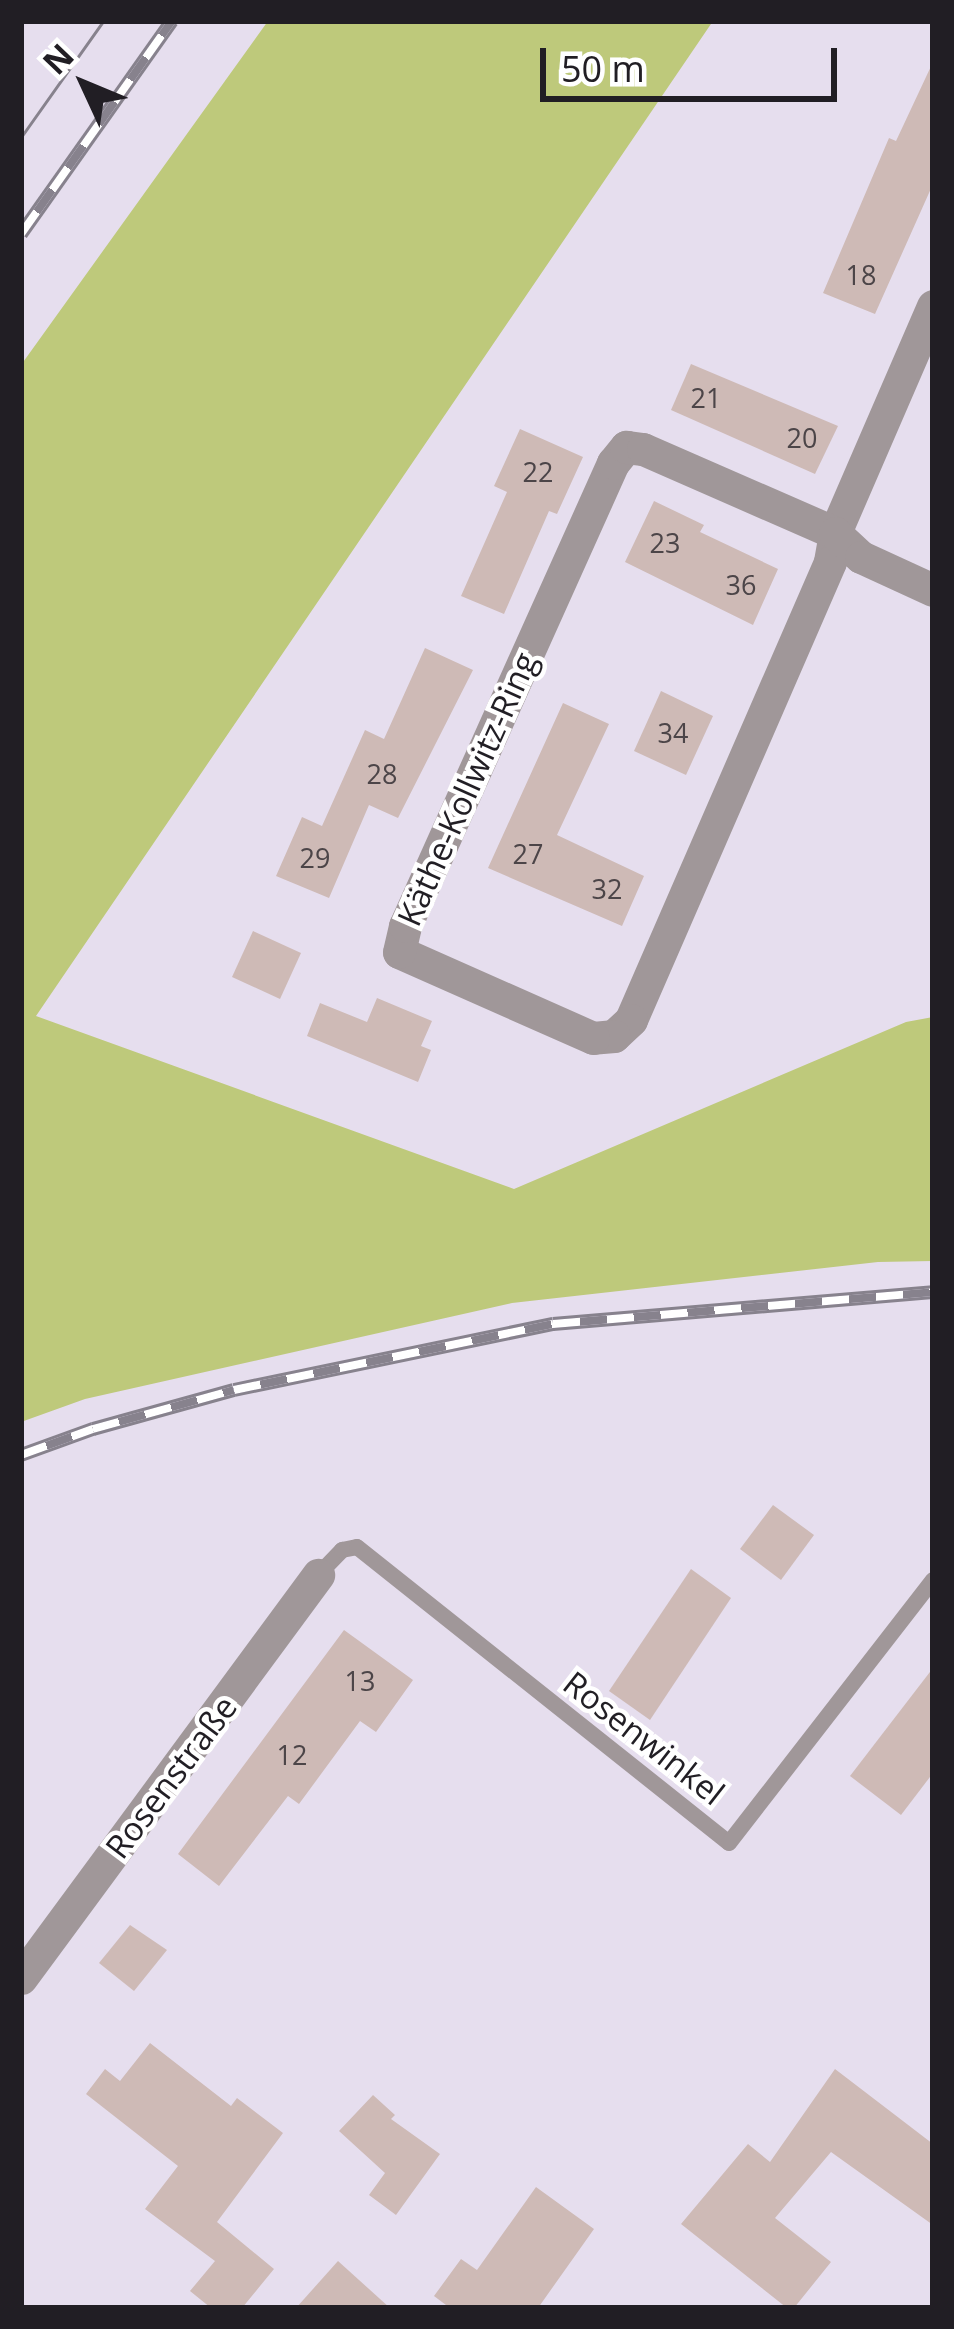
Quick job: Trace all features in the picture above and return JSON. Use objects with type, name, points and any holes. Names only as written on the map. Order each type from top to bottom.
[{"type":"street","name":"Käthe-Kollwitz-Ring","points":[[835,533],[643,449],[626,447],[613,463],[405,926],[399,952],[592,1038],[614,1036],[632,1020],[830,562],[835,533],[923,352],[933,306]]},
{"type":"street","points":[[835,533],[861,557],[933,590]]},
{"type":"street","name":"Rosenstraße","points":[[21,1978],[318,1575]]},
{"type":"lane","name":"Rosenwinkel","points":[[318,1575],[342,1550],[357,1547],[729,1844],[930,1592]]},
{"type":"green space","points":[[268,21],[713,21],[36,1016],[514,1189],[906,1022],[933,1017],[933,1261],[878,1262],[512,1303],[85,1399],[21,1422],[21,365]]},
{"type":"building","points":[[933,62],[933,184],[875,314],[823,293],[889,138],[896,141]]},
{"type":"building","points":[[691,364],[838,426],[815,474],[671,410]]},
{"type":"building","points":[[520,429],[583,457],[557,514],[549,511],[504,614],[461,596],[507,492],[494,486]]},
{"type":"building","points":[[654,501],[704,525],[700,532],[778,569],[753,625],[625,562]]},
{"type":"building","points":[[425,648],[473,670],[398,818],[369,805],[329,898],[276,876],[302,817],[322,826],[365,730],[384,739]]},
{"type":"building","points":[[661,691],[713,716],[686,775],[634,751]]},
{"type":"building","points":[[563,703],[609,724],[557,835],[644,876],[622,926],[488,868]]},
{"type":"building","points":[[253,931],[301,953],[280,999],[232,977]]},
{"type":"building","points":[[377,998],[432,1021],[421,1046],[431,1050],[418,1082],[307,1036],[320,1003],[367,1022]]},
{"type":"building","points":[[773,1505],[814,1535],[781,1580],[740,1549]]},
{"type":"building","points":[[691,1569],[731,1598],[650,1720],[609,1691]]},
{"type":"building","points":[[344,1630],[413,1680],[376,1732],[360,1721],[299,1804],[288,1796],[219,1886],[178,1854]]},
{"type":"building","points":[[933,1668],[933,1773],[901,1815],[850,1776]]},
{"type":"building","points":[[130,1925],[167,1950],[134,1991],[99,1963]]},
{"type":"building","points":[[150,2043],[231,2106],[237,2098],[283,2133],[217,2222],[274,2269],[242,2308],[211,2308],[190,2291],[215,2261],[145,2209],[178,2166],[86,2094],[105,2069],[120,2081]]},
{"type":"building","points":[[835,2069],[933,2144],[933,2225],[831,2152],[775,2218],[831,2262],[794,2308],[787,2308],[681,2224],[748,2144],[770,2162]]},
{"type":"building","points":[[373,2095],[395,2115],[391,2119],[440,2154],[396,2215],[369,2195],[385,2173],[339,2131]]},
{"type":"building","points":[[536,2187],[594,2229],[538,2308],[450,2308],[434,2296],[461,2259],[477,2270]]},
{"type":"building","points":[[338,2261],[390,2308],[296,2308]]},
{"type":"tram line","points":[[21,137],[103,21]]},
{"type":"railway","points":[[21,234],[172,21]]},
{"type":"railway","points":[[21,1455],[93,1429],[234,1390],[553,1324],[933,1292]]}]
